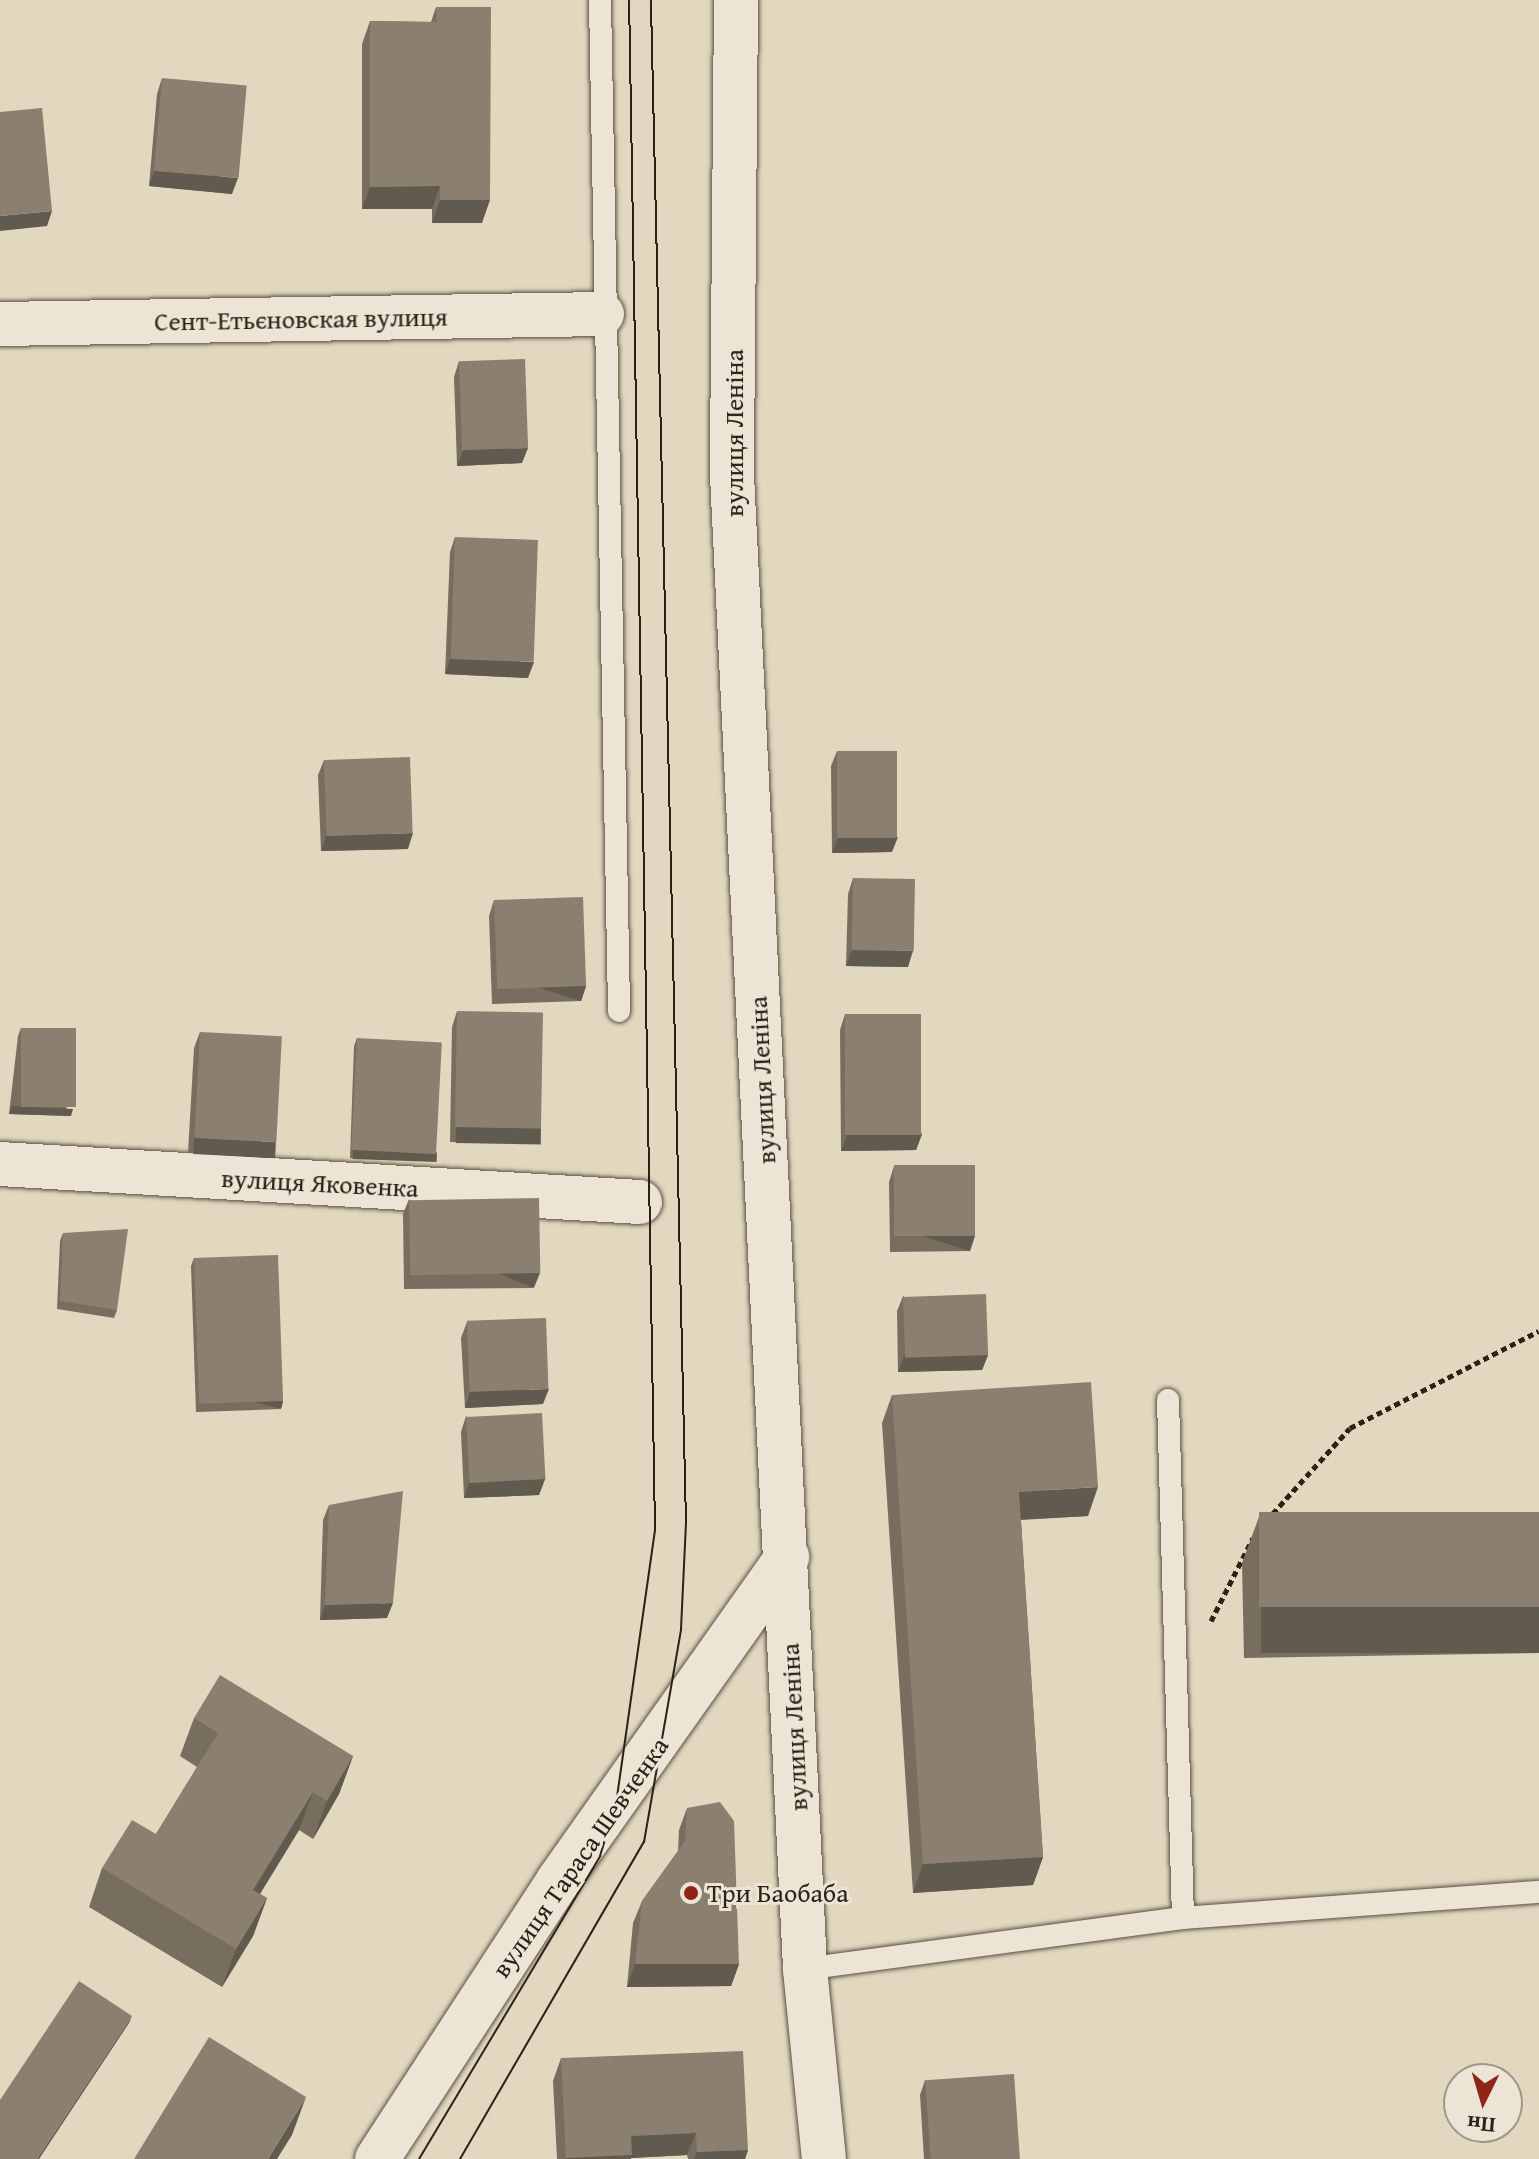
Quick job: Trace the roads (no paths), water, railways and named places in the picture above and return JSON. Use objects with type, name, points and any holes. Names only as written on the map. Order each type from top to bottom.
[{"type":"street","name":"вулиця Леніна","points":[[736,0],[732,475],[805,1969],[824,2159]]},
{"type":"street","name":"Сент-Етьєновская вулиця","points":[[0,324],[602,314]]},
{"type":"street","name":"вулиця Яковенка","points":[[0,1164],[640,1202]]},
{"type":"street","name":"вулиця Тараса Шевченка","points":[[377,2159],[558,1881],[787,1557]]},
{"type":"lane","points":[[600,0],[602,314],[619,1011]]},
{"type":"lane","points":[[1168,1400],[1183,1918]]},
{"type":"lane","points":[[805,1969],[1183,1918],[1539,1892]]},
{"type":"tram line","points":[[419,2159],[600,1856],[616,1804],[655,1530],[629,0]]},
{"type":"tram line","points":[[460,2159],[644,1842],[681,1629],[686,1523],[651,0]]},
{"type":"place","name":"Три Баобаба","points":[[691,1893]]}]
